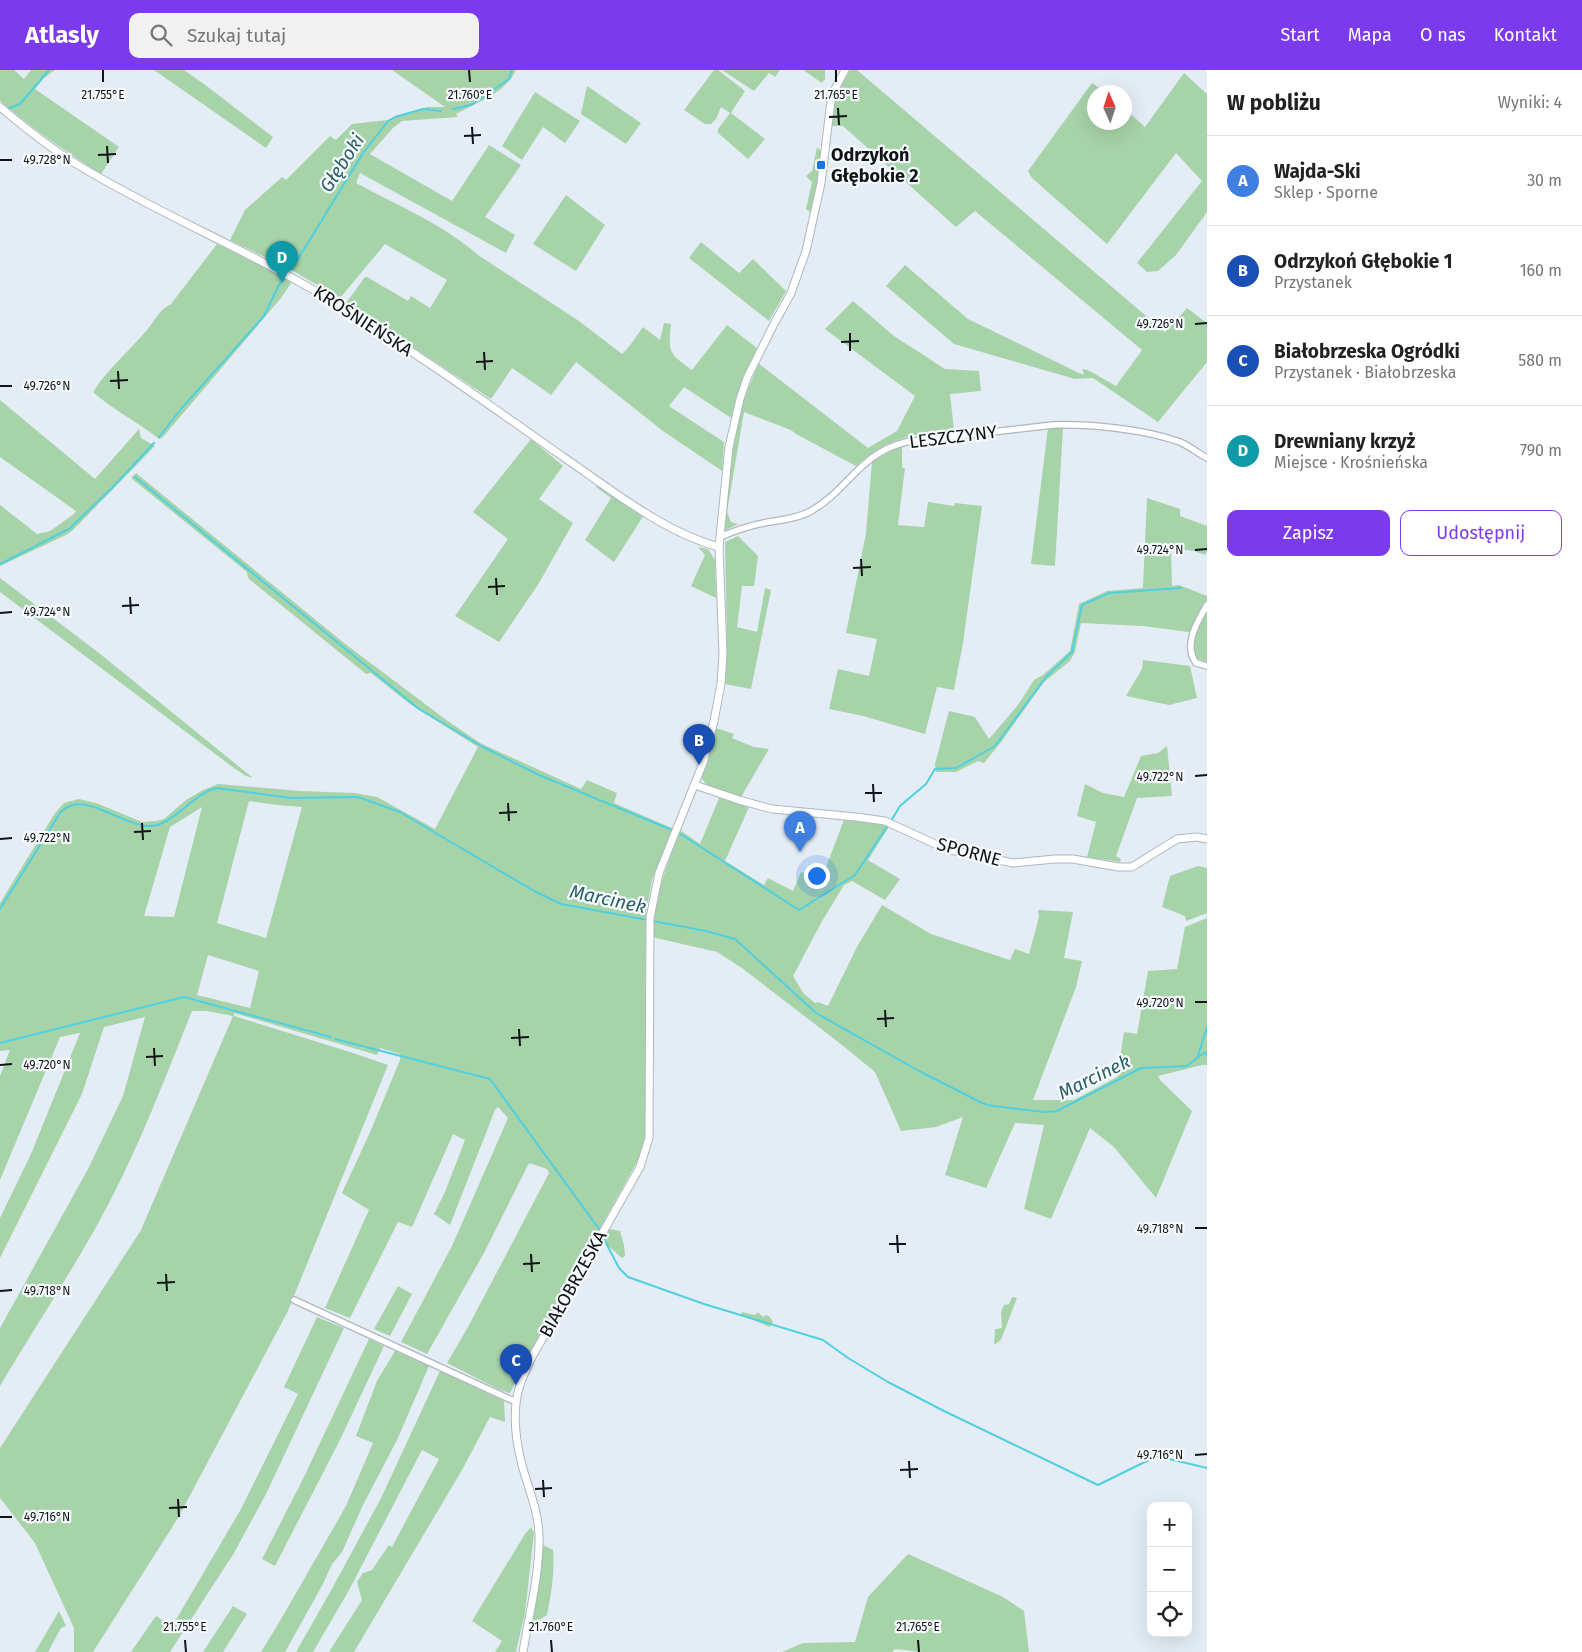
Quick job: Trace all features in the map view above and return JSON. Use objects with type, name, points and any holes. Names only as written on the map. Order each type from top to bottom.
[{"type":"street","name":"BIAŁOBRZESKA","points":[[523,1652],[539,1536],[535,1508],[521,1461],[516,1433],[516,1402],[520,1385],[532,1357],[640,1167],[649,1138],[649,921],[659,873],[698,785],[721,684],[722,645],[719,547],[729,447],[740,399],[753,365],[791,293],[803,260],[821,183],[831,101],[845,70]]},
{"type":"street","name":"KROŚNIEŃSKA","points":[[0,107],[36,136],[76,164],[131,195],[298,280],[440,371],[624,498],[692,539],[719,547]]},
{"type":"street","name":"LESZCZYNY","points":[[720,536],[737,530],[804,515],[828,500],[872,457],[885,449],[906,442],[1073,424],[1116,428],[1181,442],[1207,458]]},
{"type":"street","points":[[1207,605],[1194,627],[1191,654],[1196,663],[1207,666]]},
{"type":"street","name":"SPORNE","points":[[698,785],[772,810],[856,817],[890,823],[946,849],[1013,863],[1073,859],[1132,867],[1177,839],[1197,837],[1207,839]]},
{"type":"street","points":[[294,1300],[516,1402]]},
{"type":"green space","points":[[0,70],[14,70],[24,79],[31,70],[55,70],[44,78],[35,89],[119,147],[101,174],[24,121],[0,101]]},
{"type":"green space","points":[[154,70],[184,70],[273,137],[266,148]]},
{"type":"green space","points":[[392,70],[516,70],[498,91],[456,114],[458,117],[402,121],[393,128],[370,154],[452,201],[489,145],[521,165],[485,217],[515,235],[506,253],[360,173],[356,183],[435,224],[478,255],[579,321],[622,354],[643,327],[660,340],[664,323],[671,324],[670,347],[674,356],[692,370],[727,325],[757,348],[739,390],[731,418],[684,387],[669,406],[724,442],[722,471],[663,431],[576,362],[551,395],[512,368],[491,399],[346,303],[365,277],[367,277],[408,301],[411,296],[430,308],[447,280],[385,244],[340,298],[293,271],[230,240],[245,210],[282,177],[286,180],[330,136],[336,140],[352,124],[387,120],[427,107],[445,107]]},
{"type":"green space","points":[[714,70],[718,70],[745,91],[731,113],[765,139],[748,159],[718,133],[718,129],[730,113],[721,107],[716,119],[711,124],[705,124],[684,110]]},
{"type":"green space","points":[[722,70],[780,70],[775,77],[769,73],[754,91]]},
{"type":"green space","points":[[803,70],[825,70],[825,79],[822,83]]},
{"type":"green space","points":[[850,70],[857,70],[1165,332],[1187,308],[1207,323],[1207,362],[1158,422],[1093,378],[1075,379],[954,344],[886,286],[905,265],[968,319],[1081,374],[1084,374],[1082,369],[1088,370],[1116,386],[1142,350],[975,211],[956,227],[843,126],[830,126],[837,93]]},
{"type":"green space","points":[[1184,73],[1207,94],[1207,212],[1176,255],[1158,271],[1147,272],[1137,263],[1202,181],[1176,153],[1107,244],[1032,178],[1028,171],[1087,90],[1087,130],[1132,130],[1132,115],[1145,127]]},
{"type":"green space","points":[[587,86],[641,123],[626,144],[581,114]]},
{"type":"green space","points":[[535,92],[580,121],[565,143],[543,127],[522,160],[502,146]]},
{"type":"green space","points":[[817,147],[822,152],[821,161],[819,161],[820,169],[813,212],[810,212],[806,209],[812,182],[806,176],[812,171]]},
{"type":"green space","points":[[566,195],[605,225],[576,271],[533,244]]},
{"type":"green space","points":[[701,242],[739,273],[753,259],[786,291],[769,321],[689,258]]},
{"type":"green space","points":[[217,244],[292,282],[281,298],[163,437],[159,439],[93,392],[161,312],[171,304]]},
{"type":"green space","points":[[853,301],[894,336],[945,369],[979,371],[981,391],[950,394],[954,430],[913,436],[890,443],[879,448],[856,466],[791,430],[744,412],[727,512],[731,522],[738,524],[724,531],[730,464],[736,431],[744,399],[758,363],[868,448],[897,431],[915,396],[825,329]]},
{"type":"green space","points":[[0,400],[95,479],[139,429],[141,438],[155,446],[72,531],[0,566],[0,505],[37,534],[50,531],[76,511],[0,457]]},
{"type":"green space","points":[[1048,428],[1063,428],[1055,566],[1031,564]]},
{"type":"green space","points":[[531,439],[563,466],[539,499],[573,523],[539,583],[499,642],[455,616],[508,539],[473,512]]},
{"type":"green space","points":[[902,446],[902,468],[905,468],[898,525],[924,527],[928,502],[954,506],[955,503],[982,506],[963,643],[954,690],[937,687],[925,734],[863,716],[829,709],[838,669],[869,676],[877,639],[846,633],[866,533],[872,462]]},
{"type":"green space","points":[[136,473],[344,643],[480,743],[581,789],[587,780],[617,793],[614,803],[674,829],[652,880],[646,912],[645,1041],[647,1117],[643,1151],[510,1393],[500,1390],[447,1363],[549,1173],[547,1169],[529,1163],[485,1251],[427,1354],[401,1342],[452,1246],[508,1118],[498,1107],[495,1110],[450,1225],[434,1214],[445,1192],[465,1140],[453,1134],[412,1227],[398,1222],[350,1318],[325,1308],[369,1210],[342,1193],[371,1130],[400,1060],[400,1054],[380,1048],[377,1055],[234,1013],[234,1016],[388,1065],[287,1313],[178,1518],[93,1652],[74,1652],[74,1628],[35,1543],[0,1498],[0,1448],[141,1230],[233,1016],[207,1011],[192,1011],[163,1084],[121,1180],[70,1273],[0,1386],[0,1328],[88,1169],[123,1096],[145,1017],[104,1027],[82,1094],[0,1258],[0,1218],[31,1154],[80,1033],[60,1037],[0,1180],[0,1076],[10,1050],[0,1051],[0,903],[55,813],[64,803],[79,799],[96,803],[142,822],[164,819],[186,800],[218,784],[300,791],[355,793],[377,797],[435,829],[478,747],[410,704],[371,673],[366,674],[248,578],[247,572],[131,478]],"holes":[[[249,801],[302,807],[266,938],[217,923]],[[202,807],[174,917],[144,916],[170,827]],[[208,955],[259,971],[250,1008],[197,995]]]},
{"type":"green space","points":[[598,485],[644,515],[614,562],[585,540],[611,498],[596,487]]},
{"type":"green space","points":[[1147,498],[1180,509],[1180,516],[1207,526],[1207,552],[1205,555],[1194,551],[1171,548],[1172,586],[1179,585],[1207,596],[1207,602],[1189,632],[1143,626],[1081,623],[1075,652],[1070,661],[1044,682],[984,763],[978,761],[956,772],[936,772],[935,764],[949,711],[975,717],[989,739],[1018,705],[1034,680],[1043,675],[1070,651],[1079,604],[1107,591],[1143,588]]},
{"type":"green space","points":[[738,536],[758,556],[754,586],[742,586],[737,627],[757,632],[765,588],[771,590],[751,689],[725,684],[727,644],[725,542]]},
{"type":"green space","points":[[698,547],[708,549],[715,560],[716,598],[691,586],[705,555]]},
{"type":"green space","points":[[0,578],[99,653],[253,778],[234,768],[0,592]]},
{"type":"green space","points":[[1207,610],[1207,662],[1196,658],[1193,645],[1196,633]]},
{"type":"green space","points":[[1143,660],[1190,666],[1197,698],[1169,705],[1126,696],[1142,669]]},
{"type":"green space","points":[[716,728],[734,734],[732,738],[754,747],[769,749],[741,797],[707,786],[701,777]]},
{"type":"green space","points":[[1167,746],[1172,796],[1137,798],[1116,856],[1121,859],[1120,862],[1087,857],[1096,822],[1077,816],[1085,784],[1103,793],[1124,797],[1141,756],[1158,753]]},
{"type":"green space","points":[[720,796],[749,807],[725,861],[764,885],[768,878],[793,891],[801,872],[821,880],[844,820],[876,822],[889,827],[868,860],[900,879],[885,900],[852,881],[844,885],[793,976],[804,994],[815,1003],[818,1002],[828,1006],[857,947],[882,905],[931,934],[1010,960],[1015,949],[1029,954],[1039,917],[1038,910],[1073,912],[1064,958],[1082,961],[1076,987],[1033,1100],[1074,1100],[1117,1077],[1124,1032],[1137,1034],[1148,971],[1177,969],[1185,927],[1207,918],[1207,1065],[1158,1076],[1192,1111],[1156,1198],[1114,1147],[1090,1128],[1051,1219],[1024,1209],[1044,1125],[1015,1123],[986,1188],[945,1175],[963,1117],[936,1127],[901,1131],[875,1072],[842,1045],[742,968],[717,952],[652,937],[658,891],[680,830],[700,844]]},
{"type":"green space","points":[[1198,866],[1207,868],[1207,913],[1186,921],[1185,916],[1162,907],[1170,876]]},
{"type":"green space","points":[[610,1229],[620,1231],[625,1256],[622,1258],[607,1245],[604,1238]]},
{"type":"green space","points":[[398,1286],[412,1294],[390,1336],[374,1329]]},
{"type":"green space","points":[[1012,1297],[1017,1298],[1001,1340],[994,1345],[995,1329],[1002,1328],[1001,1312],[1004,1305],[1009,1304]]},
{"type":"green space","points":[[742,1312],[755,1315],[758,1312],[763,1317],[769,1316],[773,1322],[770,1327],[741,1315]]},
{"type":"green space","points":[[317,1317],[344,1328],[266,1494],[234,1553],[170,1652],[131,1652],[156,1616],[170,1625],[174,1623],[241,1509],[298,1394],[284,1387]]},
{"type":"green space","points":[[369,1339],[384,1346],[339,1442],[275,1566],[262,1559],[303,1479]]},
{"type":"green space","points":[[395,1351],[429,1366],[397,1440],[363,1505],[342,1552],[332,1564],[285,1652],[261,1652],[346,1506],[373,1443],[356,1436],[377,1381]]},
{"type":"green space","points":[[440,1371],[504,1401],[505,1422],[490,1417],[462,1470],[354,1652],[329,1652],[362,1600],[357,1582],[363,1573],[372,1570],[389,1545],[392,1547],[439,1459],[422,1450],[348,1592],[313,1652],[296,1652],[381,1498]]},
{"type":"green space","points":[[531,1527],[534,1533],[525,1613],[516,1652],[495,1652],[502,1641],[472,1621]]},
{"type":"green space","points":[[543,1545],[553,1550],[552,1583],[547,1615],[533,1624]]},
{"type":"green space","points":[[908,1554],[1003,1597],[1024,1611],[1029,1652],[922,1652],[895,1649],[892,1652],[782,1652],[803,1643],[855,1642],[868,1597]]},
{"type":"green space","points":[[233,1606],[247,1614],[223,1652],[203,1652]]},
{"type":"green space","points":[[59,1611],[66,1626],[61,1628],[48,1652],[35,1652]]},
{"type":"waterway","points":[[7,109],[20,104],[49,70]]},
{"type":"waterway","name":"Głęboki","points":[[453,109],[471,105],[509,79],[512,70]]},
{"type":"waterway","name":"Głęboki","points":[[292,269],[363,153],[388,121],[395,117],[423,109],[441,111]]},
{"type":"waterway","name":"Głęboki","points":[[159,437],[181,409],[264,316],[279,285],[284,279]]},
{"type":"waterway","points":[[0,564],[69,529],[113,487],[154,443]]},
{"type":"waterway","points":[[135,477],[419,709],[483,747],[539,775],[672,830]]},
{"type":"waterway","points":[[891,821],[900,806],[926,784],[935,769],[956,768],[995,746],[1046,677],[1072,652],[1082,605],[1109,593],[1181,588]]},
{"type":"waterway","name":"Marcinek","points":[[0,909],[60,813],[68,807],[78,804],[87,805],[138,824],[156,825],[174,816],[199,796],[217,788],[291,798],[358,797],[400,812],[534,891],[561,904],[648,920]]},
{"type":"waterway","points":[[679,833],[799,910],[855,875],[888,825]]},
{"type":"waterway","name":"Marcinek","points":[[653,921],[706,931],[735,939],[816,1013],[919,1071],[987,1105],[1044,1112],[1057,1111],[1141,1068],[1187,1066],[1205,1052],[1207,1055]]},
{"type":"waterway","points":[[0,1043],[184,997],[331,1037]]},
{"type":"waterway","points":[[1198,1056],[1207,1027]]},
{"type":"waterway","points":[[335,1039],[490,1079],[599,1229]]},
{"type":"waterway","points":[[604,1239],[619,1268],[628,1277],[704,1304],[823,1340],[848,1358],[888,1382],[1098,1485],[1157,1456],[1207,1468]]},
{"type":"place","name":"Odrzykoń Głębokie 2","points":[[821,165]]},
{"type":"place","name":"Drewniany krzyż","points":[[282,282]]},
{"type":"place","name":"Odrzykoń Głębokie 1","points":[[699,765]]},
{"type":"place","name":"Wajda-Ski","points":[[800,852]]},
{"type":"place","name":"Białobrzeska Ogródki","points":[[516,1385]]}]
